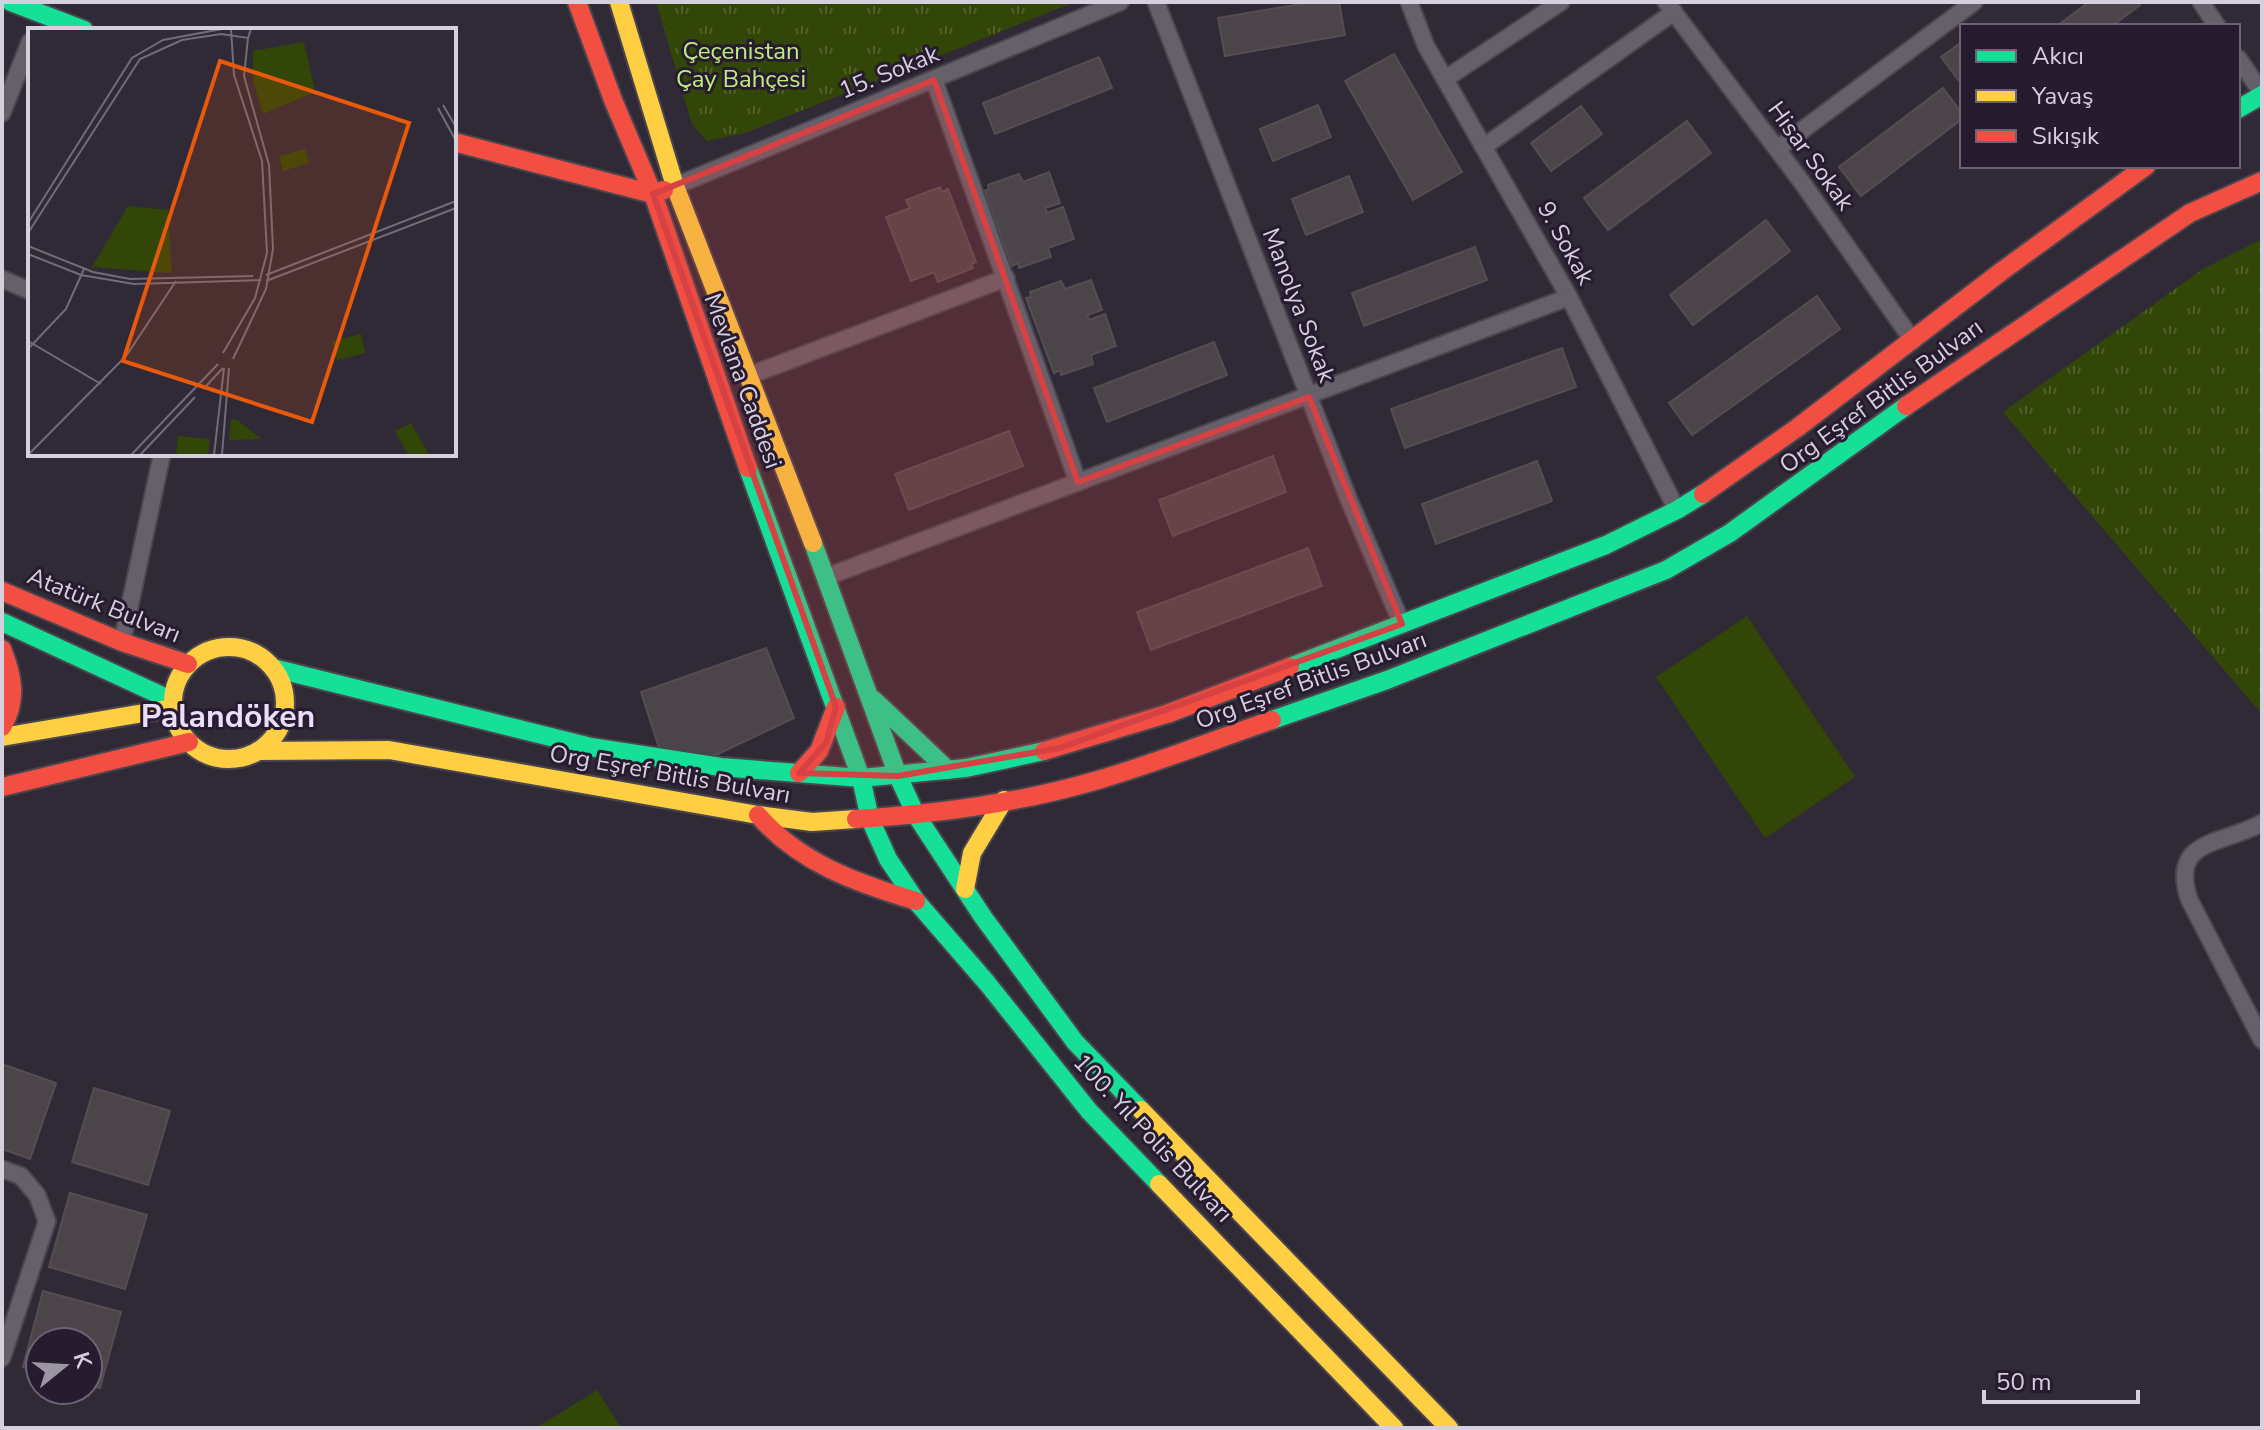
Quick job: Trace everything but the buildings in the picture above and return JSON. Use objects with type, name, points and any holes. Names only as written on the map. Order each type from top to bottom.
[{"type":"main road","points":[[11,2],[40,16],[78,28]]},
{"type":"main road","name":"Mevlana Caddesi","points":[[577,2],[613,100],[653,194],[724,403],[861,778]]},
{"type":"main road","name":"Mevlana Caddesi","points":[[619,2],[675,186],[826,577],[898,776],[916,815],[1075,1042],[1449,1428]]},
{"type":"main road","points":[[2240,108],[2262,94]]},
{"type":"main road","points":[[456,143],[653,194],[675,186]]},
{"type":"main road","points":[[273,668],[591,747],[721,767],[861,778],[898,776],[948,770],[1060,748],[1167,714],[1402,624],[1606,545],[1677,510],[1714,487],[2143,168]]},
{"type":"main road","name":"Org Eşref Bitlis Bulvarı","points":[[258,751],[389,750],[812,822],[916,815],[1098,780],[1162,760],[1458,653],[1666,570],[1730,533],[1887,419],[2139,246],[2190,213],[2262,181]]},
{"type":"main road","name":"Atatürk Bulvarı","points":[[2,591],[122,642],[188,664]]},
{"type":"main road","points":[[2,622],[173,704]]},
{"type":"main road","points":[[222,647],[241,648],[259,655],[273,668],[282,685],[283,713],[272,739],[258,751],[241,758],[222,758],[205,753],[189,742],[180,730],[173,704],[180,675],[188,664],[204,653],[222,647]]},
{"type":"main road","points":[[2,649],[13,680],[10,717],[2,727]]},
{"type":"main road","points":[[869,696],[948,770]]},
{"type":"main road","points":[[2,737],[173,704]]},
{"type":"main road","points":[[799,773],[814,760],[826,743],[836,707]]},
{"type":"main road","points":[[2,787],[189,742]]},
{"type":"main road","name":"100. Yıl Polis Bulvarı","points":[[861,778],[870,819],[888,859],[916,901],[987,983],[1089,1111],[1394,1428]]},
{"type":"main road","points":[[965,889],[971,853],[999,813],[1004,800]]},
{"type":"main road","points":[[758,815],[779,840],[800,854],[860,882],[916,901]]},
{"type":"street","name":"15. Sokak","points":[[675,186],[1120,2]]},
{"type":"street","name":"Manolya Sokak","points":[[1156,2],[1309,397],[1402,624]]},
{"type":"street","name":"9. Sokak","points":[[1409,2],[1426,46],[1569,297],[1677,510]]},
{"type":"street","points":[[1445,79],[1561,2]]},
{"type":"street","points":[[1777,149],[1974,2]]},
{"type":"street","points":[[2201,2],[2216,24]]},
{"type":"street","points":[[1485,146],[1670,7]]},
{"type":"street","name":"Hisar Sokak","points":[[1670,7],[1777,149],[1913,341]]},
{"type":"street","points":[[2,113],[28,47]]},
{"type":"street","points":[[2240,61],[2262,94]]},
{"type":"street","points":[[934,80],[1078,482]]},
{"type":"street","points":[[748,376],[1006,278]]},
{"type":"street","points":[[2,279],[28,290]]},
{"type":"street","points":[[826,577],[1569,297]]},
{"type":"street","points":[[122,642],[162,456]]},
{"type":"street","points":[[2262,823],[2194,850],[2186,864],[2184,881],[2189,899],[2262,1040]]},
{"type":"street","points":[[2,1169],[21,1176],[37,1195],[47,1221],[2,1358]]},
{"type":"highlighted area","points":[[934,80],[1078,482],[1309,397],[1402,624],[1060,748],[898,776],[799,773],[826,743],[836,707],[653,194]]},
{"type":"green space","name":"Çeçenistan Çay Bahçesi","points":[[656,2],[1075,2],[745,133],[707,141],[692,124]]},
{"type":"green space","points":[[2262,239],[2262,714],[2003,412],[2203,269]]},
{"type":"green space","points":[[1747,616],[1855,777],[1765,838],[1656,677]]},
{"type":"green space","points":[[597,1390],[621,1428],[536,1428]]},
{"type":"traffic: fast","points":[[11,2],[79,28]]},
{"type":"traffic: fast","points":[[2240,108],[2262,95]]},
{"type":"traffic: fast","points":[[1272,720],[1387,680],[1666,570],[1730,533],[1906,406]]},
{"type":"traffic: fast","points":[[748,468],[861,778],[870,819],[888,859],[916,901],[987,983],[1089,1111],[1159,1184]]},
{"type":"traffic: fast","points":[[1290,667],[1606,545],[1703,494]]},
{"type":"traffic: fast","points":[[813,543],[898,776],[916,815],[983,917],[1075,1042],[1141,1110]]},
{"type":"traffic: fast","points":[[2,622],[173,701]]},
{"type":"traffic: fast","points":[[273,668],[591,747],[721,767],[861,778],[966,768],[1044,751]]},
{"type":"traffic: fast","points":[[874,700],[948,770]]},
{"type":"traffic: slow","points":[[619,2],[675,186],[813,543]]},
{"type":"traffic: slow","points":[[229,647],[250,652],[268,664],[280,682],[285,703],[280,724],[268,742],[250,754],[229,759],[208,754],[190,742],[178,724],[173,703],[178,682],[190,664],[208,652],[229,647]]},
{"type":"traffic: slow","points":[[2,737],[173,708]]},
{"type":"traffic: slow","points":[[258,751],[389,750],[758,815],[812,822],[856,819]]},
{"type":"traffic: slow","points":[[965,889],[972,853],[1004,800]]},
{"type":"traffic: slow","points":[[1141,1110],[1449,1428]]},
{"type":"traffic: slow","points":[[1159,1184],[1394,1428]]},
{"type":"traffic: jam","points":[[577,2],[613,100],[653,194],[748,468]]},
{"type":"traffic: jam","points":[[456,143],[653,194],[664,190]]},
{"type":"traffic: jam","points":[[1703,494],[1797,428],[2002,271],[2143,168]]},
{"type":"traffic: jam","points":[[1906,406],[2190,213],[2262,181]]},
{"type":"traffic: jam","points":[[2,591],[122,642],[188,664]]},
{"type":"traffic: jam","points":[[2,649],[12,688],[10,708],[2,727]]},
{"type":"traffic: jam","points":[[1044,751],[1167,714],[1290,667]]},
{"type":"traffic: jam","points":[[799,773],[819,751],[836,707]]},
{"type":"traffic: jam","points":[[856,819],[978,806],[1069,788],[1272,720]]},
{"type":"traffic: jam","points":[[2,787],[189,742]]},
{"type":"traffic: jam","points":[[758,815],[774,832],[810,859],[851,879],[916,901]]},
{"type":"district","name":"Palandöken","points":[[228,716]]}]
